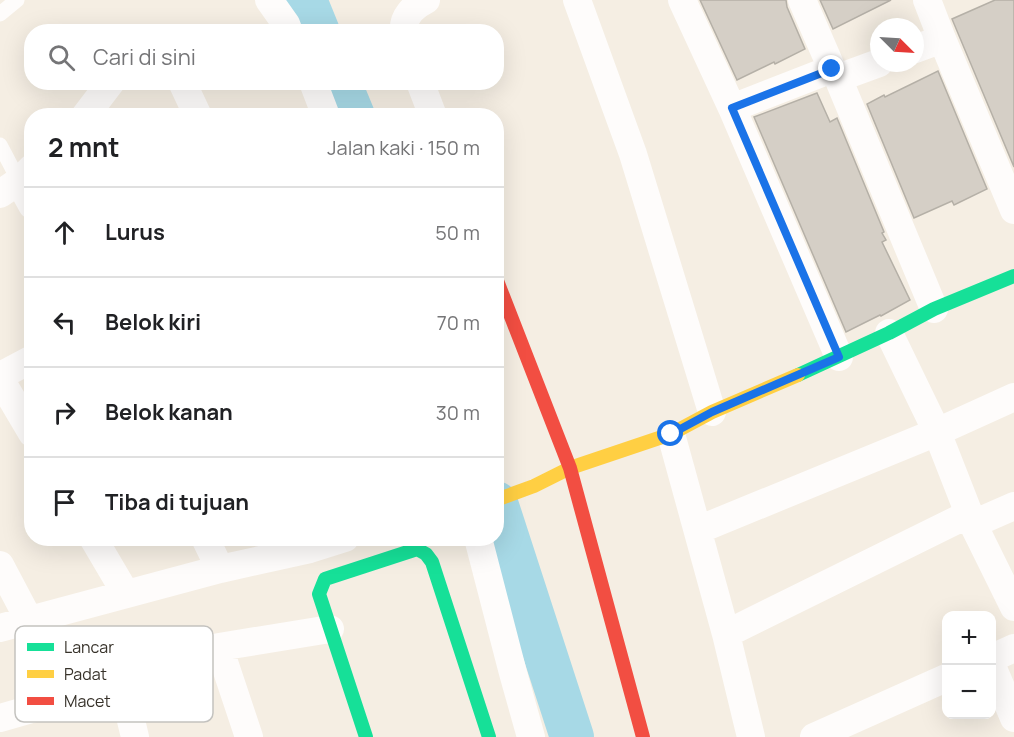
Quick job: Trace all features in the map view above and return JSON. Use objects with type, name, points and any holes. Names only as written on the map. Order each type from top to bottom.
[{"type":"street","points":[[269,0],[286,24]]},
{"type":"street","points":[[403,24],[414,6],[426,0]]},
{"type":"street","points":[[577,0],[633,154],[712,412]]},
{"type":"street","points":[[682,0],[732,108],[839,357]]},
{"type":"street","points":[[802,0],[934,309]]},
{"type":"street","points":[[927,0],[1014,210]]},
{"type":"street","points":[[924,46],[942,39]]},
{"type":"street","points":[[732,108],[835,74],[870,65]]},
{"type":"street","points":[[91,108],[105,90]]},
{"type":"street","points":[[186,90],[194,108]]},
{"type":"street","points":[[316,90],[323,108]]},
{"type":"street","points":[[423,90],[430,108]]},
{"type":"street","points":[[504,497],[534,486],[570,468],[671,434],[712,412],[839,357],[934,309],[1014,276]]},
{"type":"street","points":[[504,299],[570,468],[643,737]]},
{"type":"street","points":[[889,333],[937,432],[971,519],[1014,607]]},
{"type":"street","points":[[24,364],[0,377],[24,419]]},
{"type":"street","points":[[698,530],[937,432],[1014,397]]},
{"type":"street","points":[[671,434],[726,634],[751,737]]},
{"type":"street","points":[[726,634],[971,519],[1014,506]]},
{"type":"street","points":[[98,546],[126,594]]},
{"type":"street","points":[[209,546],[220,569]]},
{"type":"street","points":[[0,628],[301,546]]},
{"type":"street","points":[[480,546],[531,737]]},
{"type":"street","points":[[366,737],[320,594],[325,579],[417,549],[426,554],[432,562],[489,737]]},
{"type":"street","points":[[0,565],[29,620]]},
{"type":"street","points":[[213,649],[330,629]]},
{"type":"street","points":[[219,647],[249,737]]},
{"type":"street","points":[[996,656],[1014,648]]},
{"type":"street","points":[[996,675],[1014,718]]},
{"type":"street","points":[[814,737],[942,680]]},
{"type":"street","points":[[131,722],[135,737]]},
{"type":"street","points":[[999,737],[1014,729]]},
{"type":"lane","points":[[0,14],[17,0]]},
{"type":"lane","points":[[0,146],[17,181]]},
{"type":"building","points":[[700,0],[786,0],[805,49],[737,80]]},
{"type":"building","points":[[820,0],[891,0],[833,29]]},
{"type":"building","points":[[995,0],[1014,0],[1014,167],[952,19]]},
{"type":"building","points":[[938,71],[987,189],[954,205],[952,201],[914,218],[867,104]]},
{"type":"building","points":[[817,93],[830,122],[837,118],[884,232],[882,233],[886,240],[882,242],[910,300],[846,332],[754,117]]},
{"type":"waterway","points":[[305,0],[315,24]]},
{"type":"waterway","points":[[342,90],[350,108]]},
{"type":"waterway","points":[[504,528],[572,737]]},
{"type":"traffic: fast","points":[[798,375],[889,333],[934,309],[1014,276]]},
{"type":"traffic: fast","points":[[366,737],[319,594],[325,579],[417,549],[426,554],[432,562],[489,737]]},
{"type":"traffic: slow","points":[[504,497],[534,486],[570,468],[671,434],[712,412],[798,375]]},
{"type":"traffic: jam","points":[[504,299],[570,468],[643,737]]},
{"type":"route","points":[[671,434],[712,412],[839,357],[732,108],[832,69]]}]
